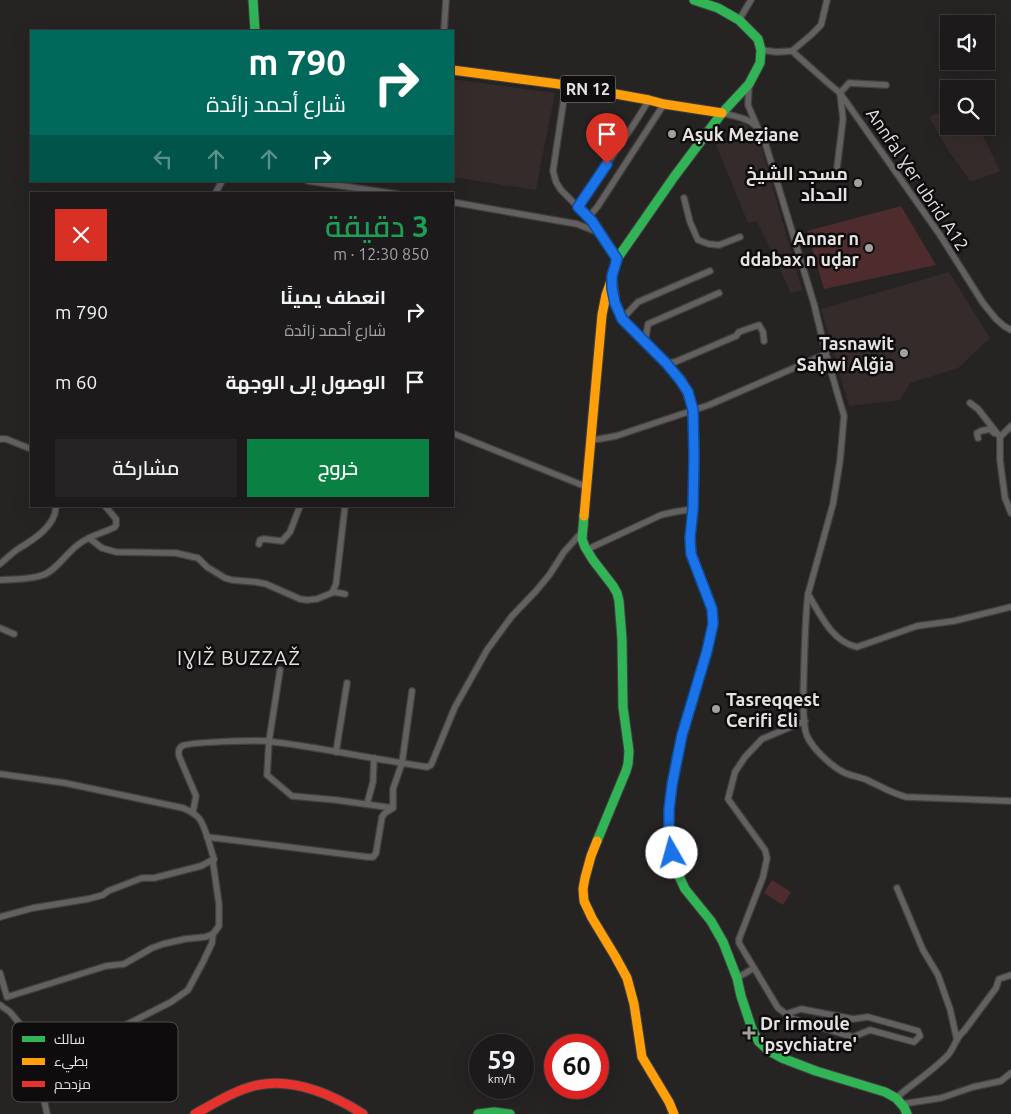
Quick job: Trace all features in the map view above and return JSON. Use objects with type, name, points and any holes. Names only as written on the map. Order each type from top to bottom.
[{"type":"main road","points":[[253,0],[255,30]]},
{"type":"main road","points":[[674,1114],[669,1102],[642,1057],[634,1008],[625,975],[617,958],[591,919],[584,900],[583,890],[587,868],[626,771],[630,756],[623,709],[619,601],[612,586],[586,550],[582,539],[582,532],[602,315],[617,259],[674,177],[722,113],[749,84],[760,63],[761,50],[758,39],[739,20],[718,8],[694,0]]},
{"type":"main road","name":"RN 12","points":[[454,70],[566,85],[722,113]]},
{"type":"main road","points":[[612,276],[615,303],[622,319],[666,363],[680,380],[688,392],[693,410],[694,456],[691,554],[712,609],[713,624],[682,735],[672,785],[669,828],[672,853],[678,874],[685,889],[711,921],[723,942],[752,1029],[759,1042],[769,1051],[782,1058],[885,1092],[899,1101],[907,1114]]},
{"type":"main road","points":[[195,1114],[237,1092],[260,1084],[271,1083],[286,1084],[330,1096],[364,1114]]},
{"type":"main road","points":[[478,1114],[491,1111],[510,1114]]},
{"type":"street","points":[[444,30],[446,0]]},
{"type":"street","points":[[739,20],[751,0]]},
{"type":"street","points":[[761,50],[792,51],[821,25],[827,0]]},
{"type":"street","name":"Annfal ɣer ubrid A12","points":[[792,51],[840,93],[934,227],[983,303],[996,319],[1011,330]]},
{"type":"street","points":[[837,168],[843,119],[840,93],[849,83],[886,85]]},
{"type":"street","points":[[749,84],[748,105],[764,140],[814,304],[844,416],[840,461],[833,504],[808,594],[805,623],[804,687],[804,725],[806,734],[811,742],[836,768],[865,779],[893,794],[906,797],[1011,801]]},
{"type":"street","points":[[566,85],[553,171],[556,182],[600,233],[617,259]]},
{"type":"street","points":[[578,207],[649,100]]},
{"type":"street","points":[[588,218],[598,206],[664,104]]},
{"type":"street","points":[[722,113],[745,119],[757,126]]},
{"type":"street","points":[[315,182],[383,192]]},
{"type":"street","points":[[684,198],[690,222],[698,240],[719,246],[740,237]]},
{"type":"street","points":[[454,202],[577,224],[600,233]]},
{"type":"street","points":[[622,319],[638,302],[710,271]]},
{"type":"street","points":[[645,342],[648,324],[719,293]]},
{"type":"street","points":[[666,363],[675,362],[736,336],[739,332],[759,325],[763,332],[764,341]]},
{"type":"street","points":[[591,440],[616,436],[709,405],[826,354]]},
{"type":"street","points":[[970,403],[978,409],[991,428],[1000,437],[1000,460],[1005,498],[1011,513]]},
{"type":"street","points":[[1000,437],[1011,426]]},
{"type":"street","points":[[978,438],[977,434],[991,428]]},
{"type":"street","points":[[454,434],[587,487]]},
{"type":"street","points":[[0,439],[6,439],[30,449]]},
{"type":"street","points":[[0,564],[32,541],[49,525],[56,507]]},
{"type":"street","points":[[0,580],[34,578],[45,575],[80,542],[115,527],[116,520],[106,507]]},
{"type":"street","points":[[259,544],[260,540],[264,539],[282,542],[290,532],[300,507]]},
{"type":"street","points":[[332,593],[336,584],[345,507]]},
{"type":"street","points":[[586,550],[661,516],[693,509]]},
{"type":"street","points":[[193,812],[196,796],[178,752],[179,748],[186,745],[269,741],[427,767],[431,765],[455,707],[487,650],[512,616],[536,591],[564,552],[582,532]]},
{"type":"street","points":[[89,538],[102,548],[116,552],[176,553],[198,558],[207,567],[225,578],[266,584],[300,599],[317,599],[332,593],[344,594]]},
{"type":"street","points":[[808,594],[827,626],[849,646],[857,647],[918,626],[954,621],[1011,607]]},
{"type":"street","points":[[0,628],[14,634]]},
{"type":"street","points":[[280,670],[269,741],[267,775],[292,796],[393,808]]},
{"type":"street","points":[[336,752],[347,683]]},
{"type":"street","points":[[393,808],[393,789],[402,763],[412,691]]},
{"type":"street","points":[[786,1014],[801,1009],[853,1019],[868,1017],[918,1030],[920,1036],[914,1042],[870,1030],[853,1037],[793,1019],[786,1014],[778,1008],[739,943],[763,877],[767,858],[765,850],[728,799],[735,772],[745,757],[762,739],[805,721]]},
{"type":"street","points":[[367,804],[373,782],[374,758]]},
{"type":"street","points":[[0,774],[65,783],[183,808],[193,812],[200,818],[214,859],[219,904],[219,926],[213,934],[212,943],[188,990],[171,1002],[132,1022]]},
{"type":"street","points":[[207,837],[373,857],[376,853],[382,816],[393,808]]},
{"type":"street","points":[[0,917],[33,908],[103,895],[108,891],[142,878],[154,878],[202,866],[214,859]]},
{"type":"street","points":[[897,888],[923,950],[938,975],[950,1009],[957,1040]]},
{"type":"street","points":[[18,1022],[0,1004],[7,997],[106,966],[124,964],[163,944],[213,934]]},
{"type":"street","points":[[736,978],[754,968]]},
{"type":"street","points":[[0,973],[7,997]]},
{"type":"street","points":[[899,1101],[947,1057],[958,1036],[964,1031],[996,988],[999,979],[1011,975]]},
{"type":"street","points":[[899,1101],[941,1098],[1000,1081],[1011,1073]]},
{"type":"shaded area","points":[[454,79],[555,93],[536,190],[454,177]]},
{"type":"shaded area","points":[[940,112],[940,135],[982,135],[1000,171],[971,182],[950,153],[929,117]]},
{"type":"shaded area","points":[[743,122],[758,135],[802,290],[791,293],[757,221],[748,223],[716,145],[740,133],[737,125]]},
{"type":"shaded area","name":"Annar n ddabax n uḍar","points":[[901,206],[936,265],[824,289],[807,231]]},
{"type":"shaded area","name":"Tasnawit Saḥwi Alǧia","points":[[949,272],[990,338],[958,368],[910,383],[900,400],[849,406],[821,309]]},
{"type":"shaded area","points":[[772,880],[791,892],[783,905],[764,893]]},
{"type":"traffic: fast","points":[[253,0],[255,30]]},
{"type":"traffic: fast","points":[[694,0],[718,8],[739,20],[758,39],[761,50],[760,63],[749,84],[722,113],[674,177],[617,259],[612,276],[615,303],[622,319],[666,363],[681,380],[687,392],[693,410],[694,470]]},
{"type":"traffic: fast","points":[[584,516],[582,539],[585,547],[613,586],[619,601],[622,639],[623,707],[629,751],[626,771],[597,841]]},
{"type":"traffic: fast","points":[[704,587],[712,609],[713,624],[682,735],[669,810],[669,828],[678,874],[685,889],[711,921],[723,942],[737,978],[752,1029],[759,1042],[769,1051],[782,1058],[816,1071],[885,1092],[896,1098],[907,1114]]},
{"type":"traffic: fast","points":[[478,1114],[494,1112],[510,1114]]},
{"type":"traffic: slow","points":[[454,70],[566,85],[722,113]]},
{"type":"traffic: slow","points":[[584,516],[602,315],[612,278]]},
{"type":"traffic: slow","points":[[597,841],[585,878],[583,889],[584,901],[627,978],[634,1004],[642,1057],[669,1102],[674,1114]]},
{"type":"traffic: jam","points":[[694,470],[690,538],[691,554],[704,587]]},
{"type":"traffic: jam","points":[[195,1114],[241,1090],[272,1083],[299,1086],[313,1090],[339,1100],[363,1114]]},
{"type":"place","name":"Aṣuk Meẓiane","points":[[672,134]]},
{"type":"place","name":"مسجد الشيخ الحداد","points":[[858,183]]},
{"type":"place","name":"Annar n ddabax n uḍar","points":[[869,248]]},
{"type":"place","name":"Tasnawit Saḥwi Alǧia","points":[[904,353]]},
{"type":"place","name":"Tasreqqest Cerifi Ɛli","points":[[716,709]]},
{"type":"place","name":"Dr irmoule 'psychiatre'","points":[[749,1033]]},
{"type":"district","name":"IƔIŽ BUZZAŽ","points":[[239,657]]},
{"type":"route","points":[[607,164],[578,207],[592,221],[617,259],[612,276],[612,288],[615,303],[622,319],[666,363],[688,392],[693,410],[694,456],[691,554],[712,609],[713,624],[707,651],[682,735],[672,785],[669,828],[672,853]]}]
